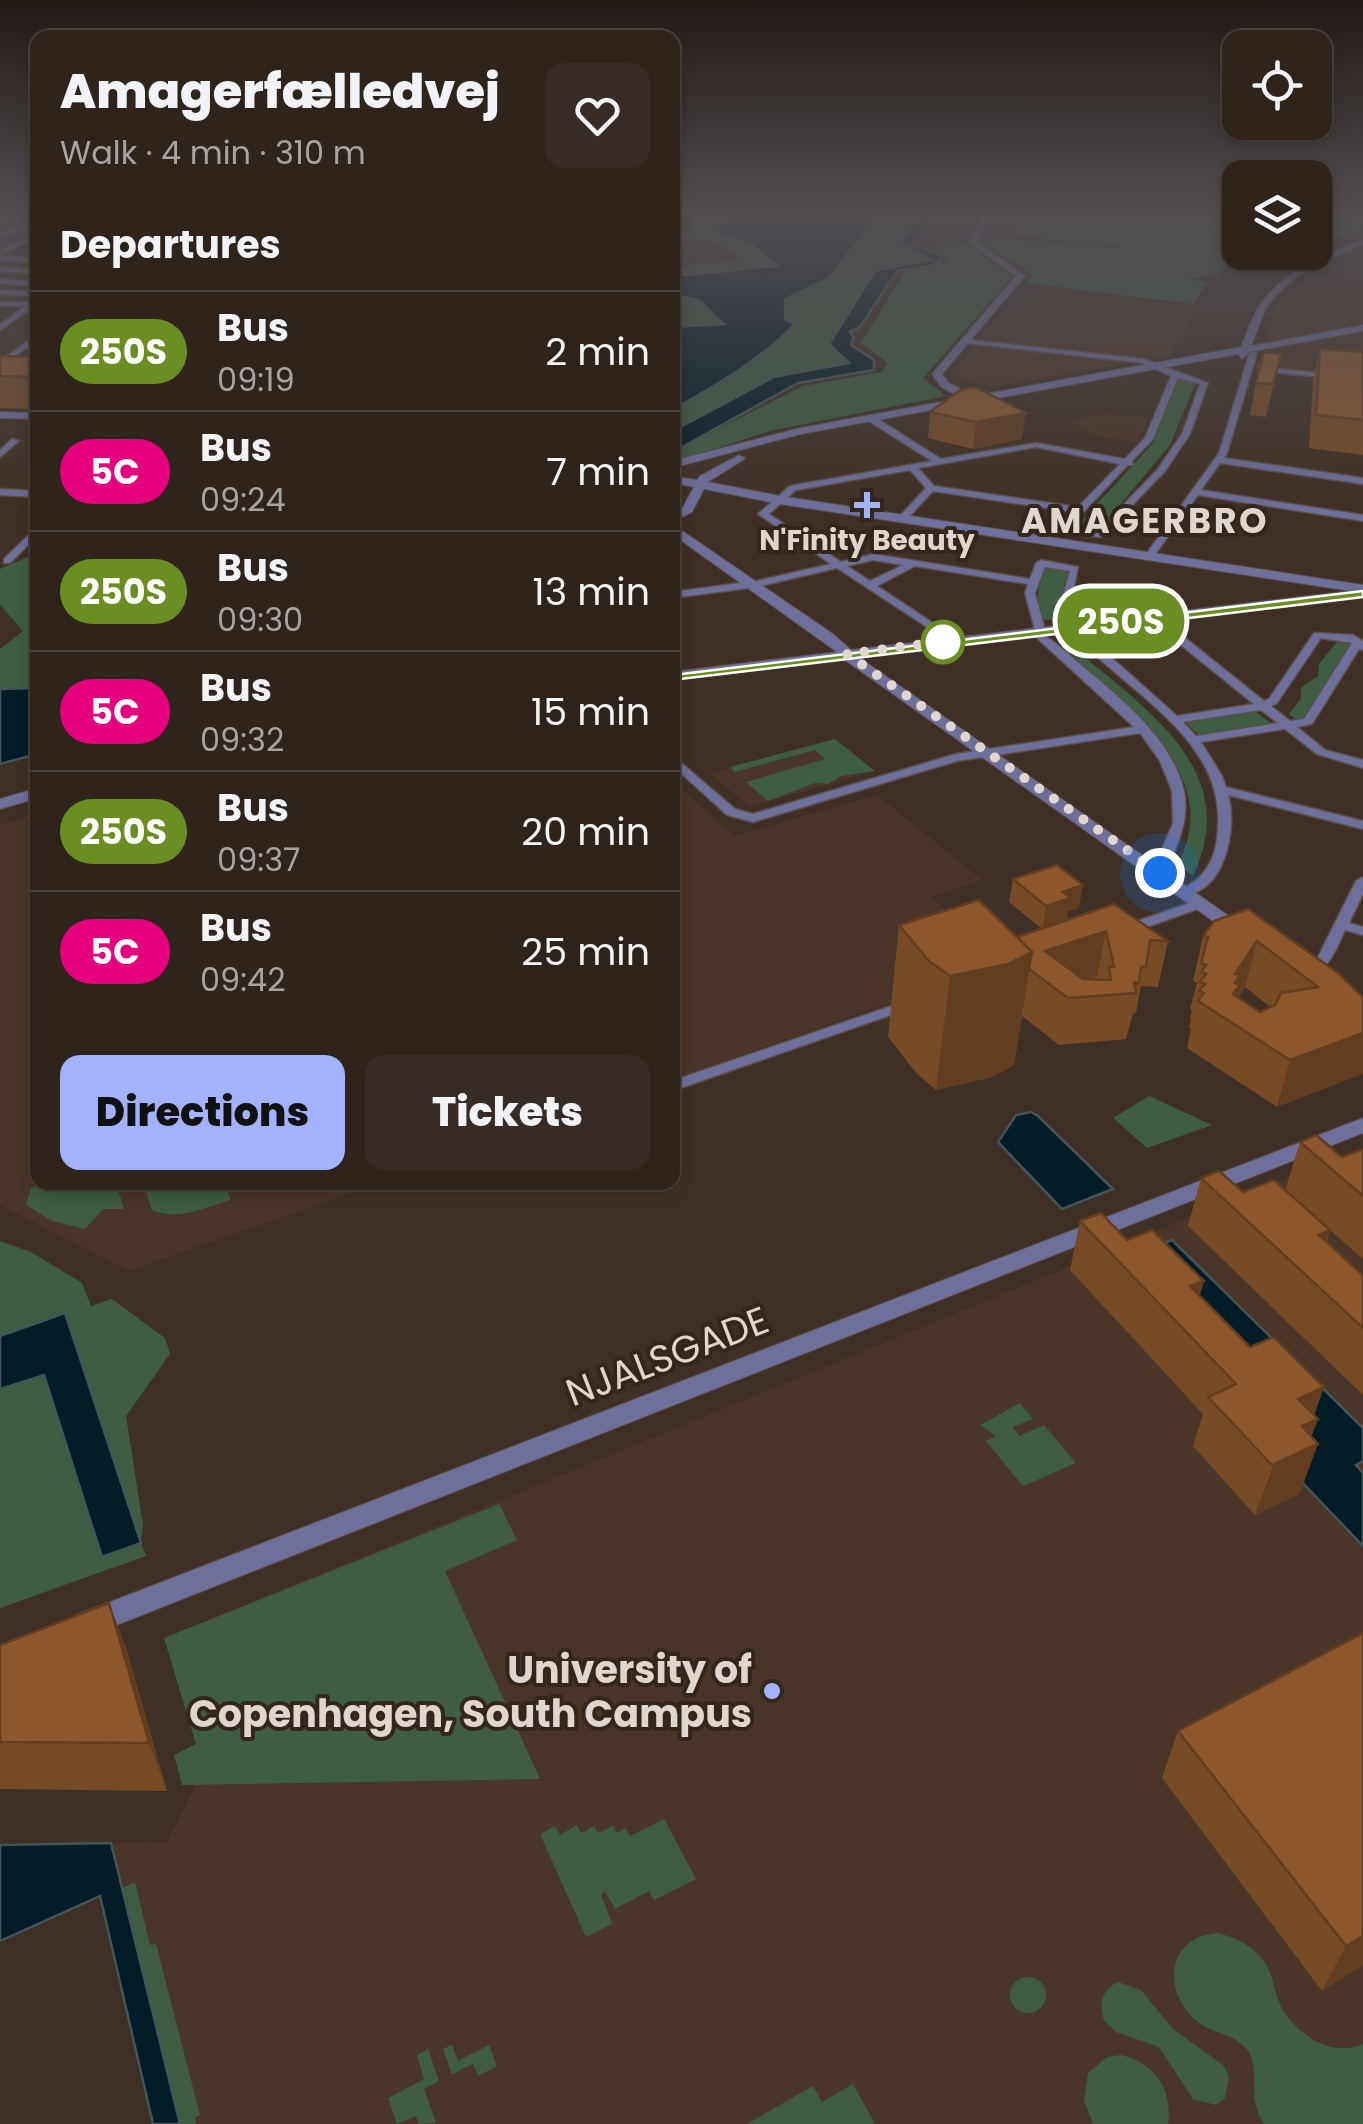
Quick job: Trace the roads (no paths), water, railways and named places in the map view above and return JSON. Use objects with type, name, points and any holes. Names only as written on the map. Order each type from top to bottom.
[{"type":"street","points":[[982,404],[937,376],[987,316]]},
{"type":"street","points":[[1148,558],[1218,460],[1260,316]]},
{"type":"street","points":[[680,463],[755,442],[1171,372],[1363,328]]},
{"type":"street","points":[[0,365],[5,357],[30,341]]},
{"type":"street","points":[[965,342],[1151,364],[1204,383],[1186,434],[1161,471],[1099,535],[1066,530],[1154,431],[1171,372]]},
{"type":"street","points":[[682,484],[772,446],[970,398],[1151,364],[1247,354],[1363,378]]},
{"type":"street","points":[[5,357],[26,358]]},
{"type":"street","points":[[0,415],[30,416]]},
{"type":"street","points":[[875,421],[938,462]]},
{"type":"street","points":[[0,454],[15,441]]},
{"type":"street","points":[[682,484],[755,442]]},
{"type":"street","points":[[954,640],[763,514],[792,488],[1036,445],[1130,462]]},
{"type":"street","points":[[1218,460],[1363,481]]},
{"type":"street","points":[[912,466],[931,488],[1082,510]]},
{"type":"street","points":[[682,484],[1363,594]]},
{"type":"street","points":[[680,516],[688,509],[682,484]]},
{"type":"street","points":[[902,519],[931,488]]},
{"type":"street","points":[[0,492],[30,494]]},
{"type":"street","points":[[1196,492],[1363,518]]},
{"type":"street","points":[[680,526],[855,662],[1255,942]]},
{"type":"street","points":[[3,562],[30,536]]},
{"type":"street","points":[[3,562],[30,554]]},
{"type":"street","points":[[680,594],[756,584],[873,557],[1032,582]]},
{"type":"street","points":[[870,585],[914,563]]},
{"type":"street","points":[[1148,865],[1166,856],[1178,838],[1181,803],[1163,753],[1042,634],[1031,605],[1032,582],[1042,563],[1075,569],[1066,602],[1076,630],[1194,740],[1224,790],[1226,824],[1221,852],[1208,880],[1186,892]]},
{"type":"street","points":[[680,680],[855,662],[1363,594]]},
{"type":"street","points":[[1076,630],[1160,624],[1363,594]]},
{"type":"street","points":[[1160,624],[1321,752],[1363,764]]},
{"type":"street","points":[[855,662],[954,640],[1042,634]]},
{"type":"street","points":[[1174,720],[1264,706],[1273,701],[1318,635],[1352,638],[1360,646],[1308,722],[1194,740]]},
{"type":"street","points":[[680,765],[740,817],[753,818],[956,758],[992,756],[1142,729]]},
{"type":"street","points":[[0,796],[30,787]]},
{"type":"street","points":[[1224,790],[1363,825]]},
{"type":"street","points":[[0,804],[30,795]]},
{"type":"street","points":[[0,814],[30,805]]},
{"type":"street","points":[[1294,970],[1316,969],[1363,881]]},
{"type":"street","points":[[1102,938],[1202,904]]},
{"type":"street","points":[[1340,924],[1363,931]]},
{"type":"street","points":[[1294,970],[1317,987]]},
{"type":"street","points":[[680,1083],[918,1002]]},
{"type":"street","name":"NJALSGADE","points":[[70,1630],[1363,1125]]},
{"type":"water","points":[[716,316],[785,316],[795,324],[737,371],[680,405],[680,327],[724,324]]},
{"type":"water","points":[[847,316],[867,316],[860,327],[850,332],[854,338],[851,345],[874,360],[874,370],[798,383],[680,448],[680,427],[774,377],[849,363],[829,344]]},
{"type":"water","points":[[30,688],[30,756],[0,764],[0,689]]},
{"type":"water","points":[[1031,1112],[1113,1189],[1062,1209],[998,1142],[1016,1115]]},
{"type":"water","points":[[1172,1240],[1363,1428],[1363,1461],[1356,1465],[1363,1473],[1363,1546],[1098,1269]]},
{"type":"water","points":[[65,1313],[141,1543],[102,1557],[44,1375],[0,1389],[0,1336]]},
{"type":"water","points":[[111,1843],[180,2124],[153,2124],[100,1896],[0,1941],[0,1845]]},
{"type":"place","name":"N'Finity Beauty","points":[[867,505]]},
{"type":"place","name":"University of Copenhagen, South Campus","points":[[772,1691]]},
{"type":"district","name":"AMAGERBRO","points":[[1145,520]]}]
